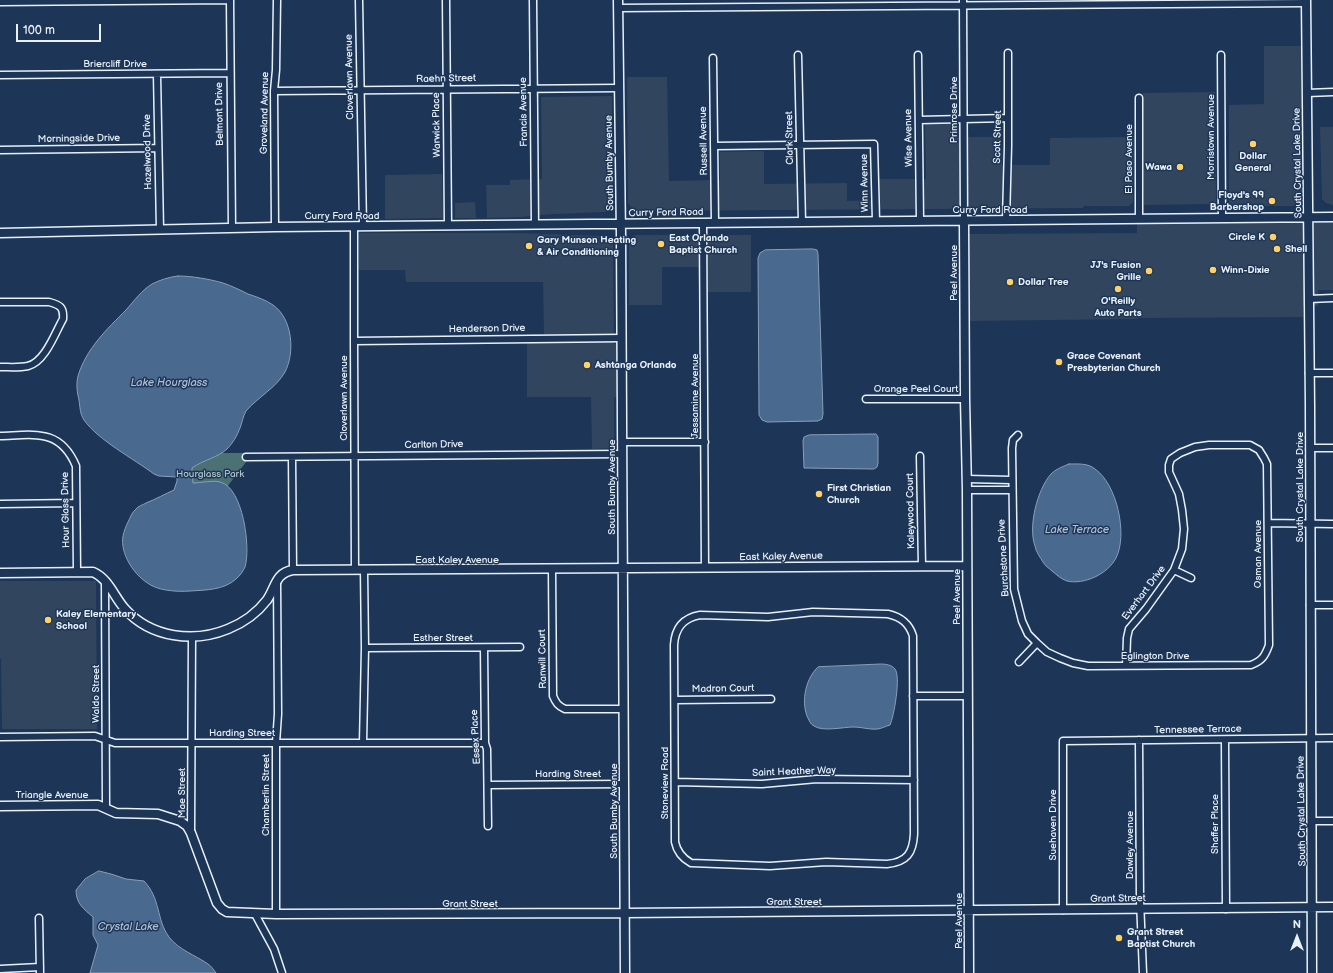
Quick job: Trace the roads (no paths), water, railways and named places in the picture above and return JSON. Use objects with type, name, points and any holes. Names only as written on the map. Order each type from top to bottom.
[{"type":"street","points":[[0,2],[230,0]]},
{"type":"street","name":"Belmont Drive","points":[[230,0],[232,228]]},
{"type":"street","name":"Groveland Avenue","points":[[275,226],[274,91],[276,70],[277,0]]},
{"type":"street","name":"Cloverlawn Avenue","points":[[355,570],[354,341],[358,226],[360,90],[359,0]]},
{"type":"street","name":"Warwick Place","points":[[446,0],[448,225]]},
{"type":"street","name":"Francis Avenue","points":[[533,0],[535,224]]},
{"type":"street","points":[[618,4],[1306,1]]},
{"type":"street","name":"South Crystal Lake Drive","points":[[1306,1],[1310,448],[1312,973]]},
{"type":"street","name":"Primrose Drive","points":[[963,3],[964,221]]},
{"type":"street","name":"South Bumby Avenue","points":[[618,4],[622,338],[625,973]]},
{"type":"street","name":"Scott Street","points":[[1006,220],[1008,53]]},
{"type":"street","name":"Clark Street","points":[[798,55],[802,222]]},
{"type":"street","name":"Wise Avenue","points":[[918,55],[920,221]]},
{"type":"street","name":"Morristown Avenue","points":[[1221,55],[1222,218]]},
{"type":"street","name":"Russell Avenue","points":[[713,58],[715,223]]},
{"type":"street","name":"Briercliff Drive","points":[[0,75],[230,73]]},
{"type":"street","name":"Hazelwood Drive","points":[[157,74],[160,230]]},
{"type":"street","name":"Raehn Street","points":[[274,91],[619,88]]},
{"type":"street","points":[[1307,93],[1333,92]]},
{"type":"street","name":"El Paso Avenue","points":[[1139,98],[1139,219]]},
{"type":"street","points":[[919,120],[1008,118]]},
{"type":"street","name":"Winn Avenue","points":[[800,146],[874,144],[876,221]]},
{"type":"street","points":[[714,146],[800,146]]},
{"type":"street","name":"Morningside Drive","points":[[0,150],[158,148]]},
{"type":"street","name":"Curry Ford Road","points":[[0,233],[275,226],[1333,218]]},
{"type":"street","name":"Peel Avenue","points":[[964,221],[967,479],[969,973]]},
{"type":"street","name":"Jessamine Avenue","points":[[703,223],[705,568]]},
{"type":"street","points":[[1309,298],[1333,298]]},
{"type":"street","points":[[0,302],[49,302],[57,304],[61,307],[63,312],[63,319],[43,356],[37,363],[22,367],[0,367]]},
{"type":"street","name":"Henderson Drive","points":[[354,341],[622,338]]},
{"type":"street","points":[[1309,373],[1333,373]]},
{"type":"street","name":"Orange Peel Court","points":[[866,399],[965,399]]},
{"type":"street","name":"Hour Glass Drive","points":[[0,436],[39,435],[49,437],[66,448],[72,456],[76,466],[77,572]]},
{"type":"street","name":"Burchstone Drive","points":[[1018,435],[1013,440],[1012,448],[1014,589],[1022,621],[1028,634],[1037,644]]},
{"type":"street","points":[[622,442],[705,442]]},
{"type":"street","name":"Osman Avenue","points":[[1168,465],[1171,459],[1180,453],[1195,447],[1209,445],[1250,445],[1259,450],[1264,458],[1267,464],[1269,645]]},
{"type":"street","points":[[1310,448],[1333,448]]},
{"type":"street","name":"Carlton Drive","points":[[246,457],[622,454]]},
{"type":"street","name":"Kaleywood Court","points":[[920,456],[922,566]]},
{"type":"street","points":[[0,573],[94,572],[105,580],[125,609],[138,621],[158,631],[176,636],[192,637],[209,635],[229,629],[243,622],[254,613],[267,600],[281,575],[286,571],[293,570],[292,457]]},
{"type":"street","name":"Everhart Drive","points":[[1126,666],[1127,638],[1129,629],[1146,609],[1174,570],[1182,549],[1184,529],[1178,494],[1168,472],[1168,465]]},
{"type":"street","points":[[967,479],[1012,480]]},
{"type":"street","points":[[967,490],[1012,490]]},
{"type":"street","points":[[0,504],[76,503]]},
{"type":"street","points":[[1268,523],[1333,524]]},
{"type":"street","name":"East Kaley Avenue","points":[[293,570],[967,566]]},
{"type":"street","name":"Ranwill Court","points":[[552,569],[553,696],[555,703],[565,709],[623,709]]},
{"type":"street","points":[[363,743],[365,648],[364,570]]},
{"type":"street","points":[[1174,570],[1191,578]]},
{"type":"street","name":"Waldo Street","points":[[105,580],[106,808]]},
{"type":"street","name":"Chamberlin Street","points":[[276,914],[276,743],[278,714],[277,580]]},
{"type":"street","points":[[1310,605],[1333,605]]},
{"type":"street","name":"Stoneview Road","points":[[828,612],[888,614],[896,616],[907,624],[913,636],[914,842],[912,849],[903,860],[887,864],[826,862],[770,866],[698,864],[685,860],[676,849],[675,842],[675,700],[674,639],[679,626],[685,620],[692,617],[768,617],[828,612]]},
{"type":"street","name":"Mae Street","points":[[192,637],[191,833],[217,903],[222,909],[228,912],[254,914]]},
{"type":"street","points":[[1020,662],[1037,644]]},
{"type":"street","name":"Eglington Drive","points":[[1037,644],[1047,652],[1073,663],[1088,666],[1251,665],[1260,662],[1266,654],[1269,645]]},
{"type":"street","name":"Esther Street","points":[[365,648],[520,647]]},
{"type":"street","name":"Essex Place","points":[[484,648],[488,826]]},
{"type":"street","points":[[913,696],[967,696]]},
{"type":"street","name":"Madron Court","points":[[675,700],[771,699]]},
{"type":"street","name":"Harding Street","points":[[0,737],[95,736],[114,743],[485,743]]},
{"type":"street","name":"Tennessee Terrace","points":[[1063,741],[1333,738]]},
{"type":"street","name":"Dawley Avenue","points":[[1139,740],[1143,973]]},
{"type":"street","name":"Shaffer Place","points":[[1225,740],[1226,909]]},
{"type":"street","name":"Suehaven Drive","points":[[1063,741],[1064,910]]},
{"type":"street","name":"Saint Heather Way","points":[[675,782],[762,784],[816,779],[914,780]]},
{"type":"street","name":"Harding Street","points":[[488,785],[624,784]]},
{"type":"street","name":"Triangle Avenue","points":[[0,806],[98,805],[116,813],[158,814],[187,826],[191,833]]},
{"type":"street","points":[[1312,821],[1333,821]]},
{"type":"street","name":"Grant Street","points":[[254,914],[1333,908]]},
{"type":"street","points":[[254,914],[274,949],[282,973]]},
{"type":"street","points":[[0,969],[40,970],[39,918]]},
{"type":"water","points":[[765,250],[817,250],[818,254],[822,419],[818,421],[767,422],[762,420],[759,415],[758,258],[760,253]]},
{"type":"water","name":"Lake Hourglass","points":[[178,276],[200,278],[223,283],[270,303],[280,311],[285,319],[291,346],[285,372],[272,388],[246,411],[235,439],[227,449],[219,455],[192,468],[193,483],[217,481],[228,486],[240,506],[246,533],[247,558],[245,567],[241,573],[231,583],[208,590],[173,591],[161,589],[151,585],[141,578],[128,562],[124,549],[123,536],[130,517],[139,506],[174,490],[177,477],[159,476],[154,474],[98,435],[83,418],[77,391],[78,376],[86,357],[105,332],[148,286],[161,280]]},
{"type":"water","points":[[876,434],[878,437],[878,463],[877,467],[874,469],[804,468],[804,437],[809,435]]},
{"type":"water","name":"Lake Terrace","points":[[1069,464],[1083,464],[1092,467],[1103,476],[1109,486],[1118,510],[1121,536],[1116,558],[1107,569],[1088,580],[1074,582],[1067,581],[1059,577],[1046,566],[1037,552],[1033,538],[1033,519],[1042,489],[1051,474],[1057,469]]},
{"type":"water","points":[[881,664],[892,667],[897,673],[896,697],[890,725],[880,729],[854,727],[822,729],[814,726],[810,722],[805,710],[805,696],[810,677],[818,667]]},
{"type":"water","name":"Crystal Lake","points":[[99,871],[126,879],[144,881],[153,895],[162,923],[169,937],[182,949],[209,965],[216,973],[90,973],[98,945],[93,935],[93,917],[79,903],[76,890],[85,879]]},
{"type":"place","name":"Dollar General","points":[[1253,144]]},
{"type":"place","name":"Wawa","points":[[1180,167]]},
{"type":"place","name":"Floyd's 99 Barbershop","points":[[1272,201]]},
{"type":"place","name":"Circle K","points":[[1273,237]]},
{"type":"place","name":"East Orlando Baptist Church","points":[[661,244]]},
{"type":"place","name":"Gary Munson Heating & Air Conditioning","points":[[529,246]]},
{"type":"place","name":"Shell","points":[[1277,249]]},
{"type":"place","name":"Winn-Dixie","points":[[1213,270]]},
{"type":"place","name":"JJ's Fusion Grille","points":[[1149,271]]},
{"type":"place","name":"Dollar Tree","points":[[1010,282]]},
{"type":"place","name":"O'Reilly Auto Parts","points":[[1118,289]]},
{"type":"place","name":"Grace Covenant Presbyterian Church","points":[[1059,362]]},
{"type":"place","name":"Ashtanga Orlando","points":[[587,365]]},
{"type":"place","name":"First Christian Church","points":[[819,494]]},
{"type":"place","name":"Kaley Elementary School","points":[[48,620]]},
{"type":"place","name":"Grant Street Baptist Church","points":[[1119,938]]},
{"type":"park label","name":"Hourglass Park","points":[[210,474]]}]
